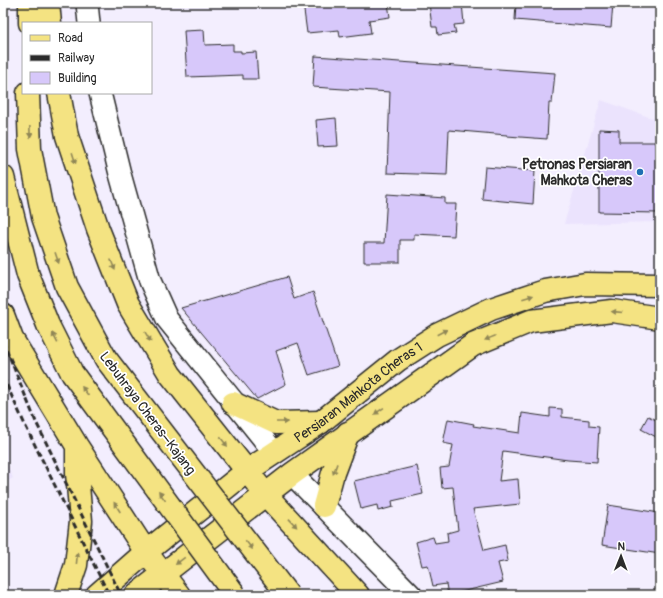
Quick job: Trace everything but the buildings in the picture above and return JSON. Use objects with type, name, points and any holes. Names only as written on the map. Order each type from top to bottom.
[{"type":"main road","points":[[30,3],[30,22]]},
{"type":"main road","points":[[48,3],[50,22]]},
{"type":"main road","name":"Lebuhraya Cheras–Kajang","points":[[28,94],[30,149],[43,218],[67,287],[106,359],[288,595]]},
{"type":"main road","points":[[59,94],[67,136],[98,229],[128,304],[170,374],[266,495],[358,595]]},
{"type":"main road","points":[[3,177],[28,275],[48,325],[72,373],[235,595]]},
{"type":"main road","name":"Persiaran Mahkota Cheras 1","points":[[97,595],[146,552],[247,471],[321,422],[398,360],[437,334],[491,309],[546,291],[585,284],[660,285]]},
{"type":"main road","name":"Persiaran Mahkota Cheras 1","points":[[136,595],[292,474],[473,345],[531,321],[612,311],[658,317]]},
{"type":"main road","points":[[3,315],[12,339],[77,446],[146,552],[179,595]]},
{"type":"main road","points":[[233,403],[276,422],[321,422]]},
{"type":"main road","points":[[324,506],[333,473],[348,433]]},
{"type":"main road","points":[[66,595],[76,566],[81,521],[77,473],[77,446]]},
{"type":"street","points":[[87,3],[89,22]]},
{"type":"street","points":[[100,94],[120,174],[150,281],[167,320],[274,452]]},
{"type":"street","points":[[292,474],[411,595]]},
{"type":"shaded area","points":[[601,100],[660,121],[660,222],[564,224]]},
{"type":"shaded area","points":[[3,455],[13,478],[3,484]]},
{"type":"railway","points":[[3,341],[36,422],[121,595]]},
{"type":"railway","points":[[3,377],[109,595]]},
{"type":"place","name":"Petronas Persiaran Mahkota Cheras","points":[[640,172]]}]
